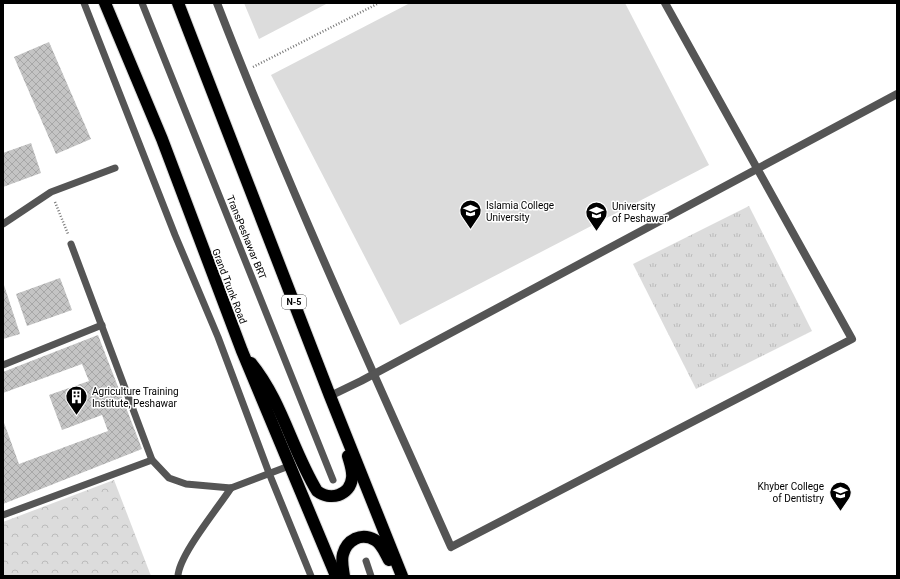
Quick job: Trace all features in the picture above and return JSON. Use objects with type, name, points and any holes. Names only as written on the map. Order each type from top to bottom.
[{"type":"highway","name":"Grand Trunk Road","points":[[105,3],[162,139],[242,351],[336,576]]},
{"type":"highway","name":"N-5","points":[[178,3],[331,398],[402,576]]},
{"type":"highway","points":[[242,351],[261,374],[311,482],[317,491],[328,497],[343,493],[349,488],[352,478],[351,465],[331,398]]},
{"type":"highway","points":[[344,576],[342,563],[345,548],[351,541],[363,536],[376,540],[382,547],[398,576]]},
{"type":"street","points":[[217,3],[243,71],[374,374],[451,547],[852,339],[756,169],[665,3]]},
{"type":"street","points":[[331,398],[897,94]]},
{"type":"lane","points":[[84,3],[175,235],[218,337],[269,473],[311,576]]},
{"type":"lane","name":"TransPeshawar BRT","points":[[142,3],[332,480]]},
{"type":"lane","points":[[3,224],[51,192],[115,168]]},
{"type":"lane","points":[[71,244],[152,460],[169,478],[186,484],[231,488],[289,466]]},
{"type":"lane","points":[[3,364],[102,325]]},
{"type":"lane","points":[[3,515],[152,460]]},
{"type":"lane","points":[[178,576],[183,558],[189,547],[231,488]]},
{"type":"lane","points":[[366,561],[372,576]]},
{"type":"path","points":[[243,71],[379,3]]},
{"type":"path","points":[[51,192],[71,244]]},
{"type":"green space","points":[[244,3],[328,3],[259,39]]},
{"type":"green space","points":[[410,3],[625,3],[709,165],[400,325],[271,75]]},
{"type":"green space","points":[[749,206],[812,331],[696,389],[633,264]]},
{"type":"green space","points":[[114,480],[151,576],[3,576],[3,522]]},
{"type":"building","points":[[49,42],[91,139],[56,154],[14,57]]},
{"type":"building","points":[[31,143],[41,173],[3,187],[3,153]]},
{"type":"building","points":[[60,278],[72,310],[27,326],[16,294]]},
{"type":"building","points":[[3,282],[20,334],[3,339]]},
{"type":"building","name":"Agriculture Training Institute, Peshawar","points":[[98,335],[142,449],[3,504],[3,420],[19,464],[108,431],[102,415],[62,430],[49,395],[89,381],[82,364],[3,393],[3,372]]},
{"type":"place","name":"Islamia College University","points":[[471,230]]},
{"type":"place","name":"University of Peshawar","points":[[597,232]]},
{"type":"place","name":"Agriculture Training Institute, Peshawar","points":[[76,416]]},
{"type":"place","name":"Khyber College of Dentistry","points":[[840,512]]}]
